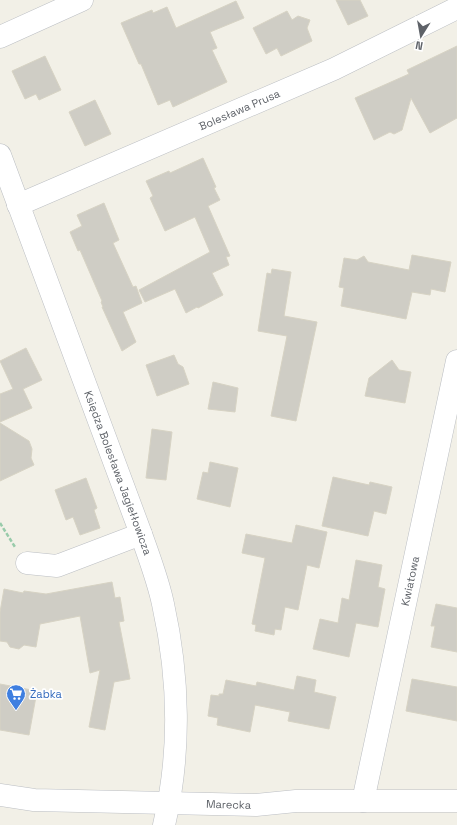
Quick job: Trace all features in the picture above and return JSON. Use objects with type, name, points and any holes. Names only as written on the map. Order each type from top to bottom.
[{"type":"street","points":[[0,37],[82,0]]},
{"type":"street","name":"Bolesława Prusa","points":[[18,205],[334,69],[457,8]]},
{"type":"street","name":"Księdza Bolesława Jagiełłowicza","points":[[0,155],[141,534],[163,604],[174,671],[177,722],[174,764],[169,803],[164,825]]},
{"type":"street","name":"Kwiatowa","points":[[363,801],[457,362]]},
{"type":"street","points":[[28,563],[57,566],[141,534]]},
{"type":"street","name":"Marecka","points":[[0,795],[34,800],[169,803],[256,804],[296,801],[457,802]]},
{"type":"building","points":[[336,0],[360,0],[368,16],[348,25]]},
{"type":"building","points":[[236,1],[244,18],[210,32],[217,48],[212,50],[227,82],[173,107],[170,100],[158,105],[141,64],[139,64],[121,23],[152,10],[153,13],[167,7],[176,28]]},
{"type":"building","points":[[287,11],[292,20],[298,16],[310,20],[307,28],[312,41],[281,56],[277,48],[266,54],[253,28]]},
{"type":"building","points":[[457,46],[457,118],[430,133],[411,98],[402,130],[394,134],[390,132],[374,140],[355,98],[409,74],[407,70]]},
{"type":"building","points":[[45,56],[61,90],[39,100],[36,94],[25,99],[12,71]]},
{"type":"building","points":[[95,100],[111,134],[85,146],[69,112]]},
{"type":"building","points":[[203,158],[220,200],[208,206],[230,256],[226,257],[229,265],[212,273],[223,295],[186,313],[175,289],[145,302],[139,290],[210,252],[195,217],[165,231],[150,198],[153,196],[146,181],[169,171],[170,173]]},
{"type":"building","points":[[104,203],[119,240],[113,243],[133,287],[136,286],[142,303],[123,312],[136,342],[122,351],[102,307],[102,301],[80,250],[78,251],[70,232],[82,226],[77,215]]},
{"type":"building","points":[[412,255],[451,262],[445,292],[431,289],[430,295],[412,292],[406,319],[341,306],[344,288],[339,287],[344,258],[357,260],[364,256],[368,262],[409,270]]},
{"type":"building","points":[[272,269],[291,272],[284,316],[317,322],[296,421],[271,416],[287,336],[258,331],[267,273],[271,274]]},
{"type":"building","points":[[26,348],[42,380],[23,389],[32,408],[0,422],[0,394],[13,389],[0,361]]},
{"type":"building","points":[[174,355],[178,364],[183,367],[189,384],[157,396],[146,365]]},
{"type":"building","points":[[392,360],[399,370],[411,372],[405,403],[365,396],[369,378]]},
{"type":"building","points":[[213,382],[238,388],[235,412],[208,409]]},
{"type":"building","points":[[0,423],[29,441],[32,449],[31,458],[34,465],[0,481]]},
{"type":"building","points":[[152,429],[172,432],[166,480],[146,478]]},
{"type":"building","points":[[210,462],[238,468],[230,507],[197,499],[203,472],[208,473]]},
{"type":"building","points":[[333,477],[369,485],[370,482],[392,487],[386,514],[374,511],[368,536],[322,526]]},
{"type":"building","points":[[86,478],[97,508],[94,510],[100,528],[80,535],[73,517],[66,520],[55,490]]},
{"type":"building","points":[[296,525],[327,532],[319,568],[307,565],[298,610],[285,607],[281,630],[275,629],[274,635],[255,631],[256,625],[252,624],[265,558],[242,553],[246,534],[292,543]]},
{"type":"building","points":[[356,560],[382,565],[378,587],[385,589],[378,627],[356,623],[349,657],[313,649],[320,619],[338,623],[342,598],[349,600]]},
{"type":"building","points":[[112,582],[115,598],[120,597],[124,621],[119,622],[130,679],[114,682],[105,730],[89,727],[100,670],[90,673],[80,616],[40,624],[36,647],[24,645],[19,649],[10,647],[7,642],[0,641],[0,612],[4,589],[23,593],[24,591],[46,594]]},
{"type":"building","points":[[436,604],[457,608],[457,652],[431,647],[435,626],[431,626]]},
{"type":"building","points":[[297,676],[316,680],[314,692],[336,697],[329,729],[288,721],[290,712],[255,705],[250,732],[217,725],[218,718],[208,716],[211,695],[219,696],[219,694],[223,694],[226,680],[256,686],[257,682],[294,690]]},
{"type":"building","points":[[412,679],[457,687],[457,721],[406,711]]},
{"type":"building","name":"Żabka","points":[[0,684],[37,691],[29,735],[0,730]]},
{"type":"place","name":"Żabka","points":[[16,711]]}]
